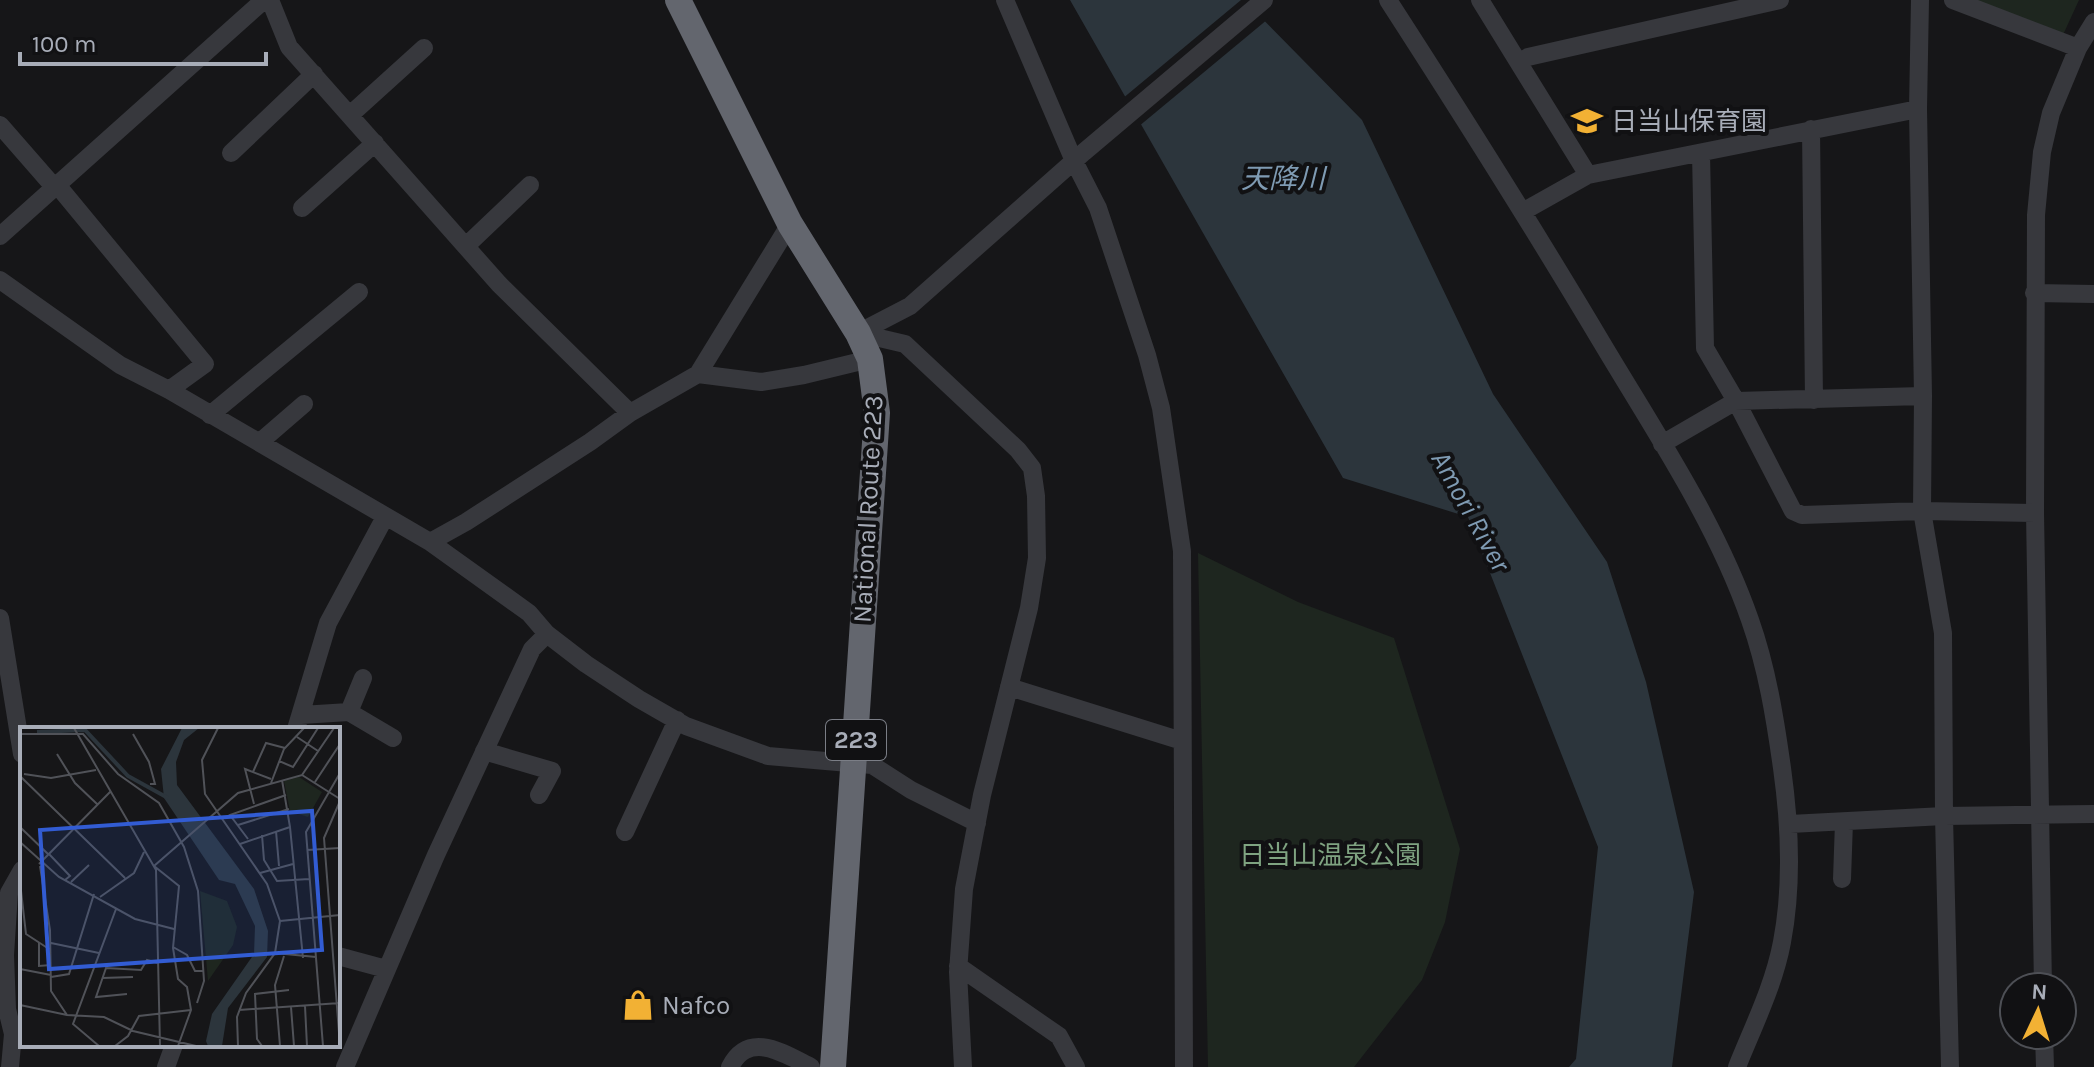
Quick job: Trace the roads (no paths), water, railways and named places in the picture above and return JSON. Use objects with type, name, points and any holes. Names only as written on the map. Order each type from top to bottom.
[{"type":"highway","name":"National Route 223","points":[[678,0],[790,224],[858,333],[870,359],[877,413],[833,1067]]},
{"type":"street","points":[[0,236],[264,0]]},
{"type":"street","points":[[270,0],[289,47],[499,284],[630,413]]},
{"type":"street","points":[[1005,0],[1079,156],[1147,355],[1161,408],[1182,551],[1184,1067]]},
{"type":"street","points":[[858,333],[910,306],[1079,156],[1264,0]]},
{"type":"street","points":[[1388,0],[1524,211],[1662,444],[1710,530],[1750,620],[1767,676],[1790,824],[1787,908],[1782,944],[1773,976],[1737,1067]]},
{"type":"street","points":[[1480,0],[1588,175]]},
{"type":"street","points":[[1519,62],[1528,57],[1780,0]]},
{"type":"street","points":[[1920,0],[1918,109],[1922,511],[1943,633],[1950,1067]]},
{"type":"street","points":[[1953,0],[2078,48]]},
{"type":"street","points":[[2043,971],[2035,513],[2036,215],[2042,152],[2051,113],[2078,48],[2094,22]]},
{"type":"street","points":[[350,115],[424,48]]},
{"type":"street","points":[[231,153],[314,74]]},
{"type":"street","points":[[1524,211],[1588,175],[1918,109]]},
{"type":"street","points":[[0,125],[205,364],[169,390]]},
{"type":"street","points":[[1811,129],[1814,400]]},
{"type":"street","points":[[302,208],[375,143]]},
{"type":"street","points":[[1701,153],[1705,348],[1793,511],[1802,515],[1922,511],[2035,513]]},
{"type":"street","points":[[466,246],[530,185]]},
{"type":"street","points":[[430,542],[466,522],[630,413],[698,374],[790,224]]},
{"type":"street","points":[[0,280],[120,365],[331,482],[430,542],[529,613],[547,634],[639,699],[677,720],[768,756],[872,765],[911,790],[977,823]]},
{"type":"street","points":[[210,415],[359,292]]},
{"type":"street","points":[[2034,293],[2094,294]]},
{"type":"street","points":[[858,333],[905,344],[1018,450],[1032,468],[1036,496],[1037,558],[1029,608],[964,889],[958,966],[963,1067]]},
{"type":"street","points":[[698,374],[761,382],[870,359]]},
{"type":"street","points":[[1662,444],[1736,401],[1923,396]]},
{"type":"street","points":[[260,442],[304,404]]},
{"type":"street","points":[[385,517],[328,623],[298,722],[349,712],[393,738]]},
{"type":"street","points":[[0,618],[20,742]]},
{"type":"street","points":[[345,1067],[484,751],[532,649],[547,634]]},
{"type":"street","points":[[349,712],[363,678]]},
{"type":"street","points":[[1009,687],[1182,741]]},
{"type":"street","points":[[625,832],[633,793],[677,720]]},
{"type":"street","points":[[484,751],[552,771],[539,795]]},
{"type":"street","points":[[1790,824],[1944,816],[2094,814]]},
{"type":"street","points":[[1842,879],[1844,822]]},
{"type":"street","points":[[10,1067],[6,1034],[4,908],[20,874]]},
{"type":"street","points":[[340,957],[386,969]]},
{"type":"street","points":[[958,966],[1059,1036],[1076,1067]]},
{"type":"street","points":[[730,1067],[736,1056],[751,1046],[767,1047],[811,1067]]},
{"type":"street","points":[[166,1067],[173,1047]]},
{"type":"water","name":"天降川","points":[[1070,0],[1244,0],[1362,120],[1493,394],[1607,562],[1646,682],[1694,892],[1672,1067],[1569,1067],[1576,1059],[1598,847],[1468,517],[1343,478]]},
{"type":"place","name":"日当山保育園","points":[[1587,121]]},
{"type":"place","name":"Nafco","points":[[638,1005]]},
{"type":"water label","name":"Amori River","points":[[1471,511]]},
{"type":"park label","name":"日当山温泉公園","points":[[1330,855]]}]
